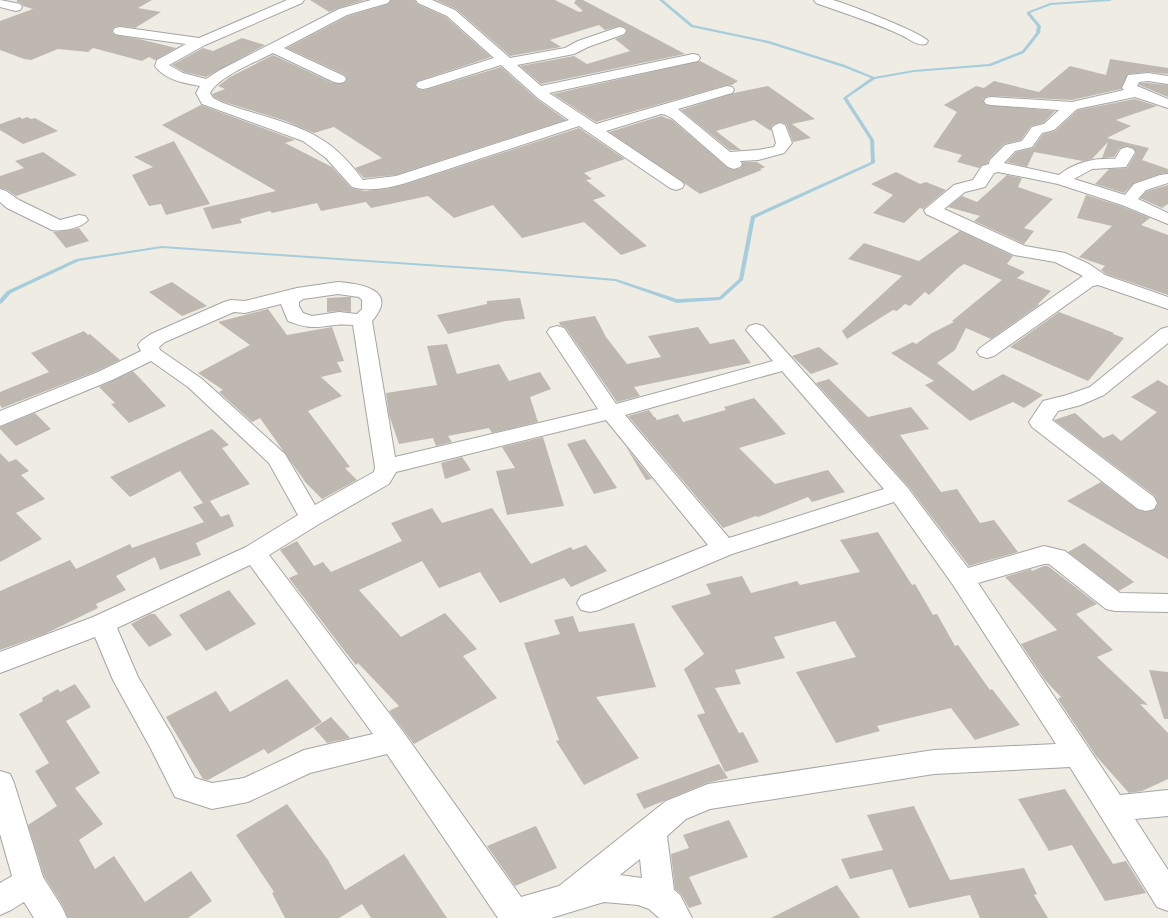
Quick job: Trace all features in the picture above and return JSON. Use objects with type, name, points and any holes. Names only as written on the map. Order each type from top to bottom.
[{"type":"street","points":[[208,84],[182,78],[166,70],[162,66],[162,63],[176,53],[298,0]]},
{"type":"street","points":[[384,0],[343,12],[225,73],[208,84],[203,93],[207,101],[254,119],[301,134],[328,152],[348,170],[358,184],[371,185],[400,180],[587,126],[662,110],[727,90]]},
{"type":"street","points":[[422,0],[451,12],[539,91],[587,126],[676,185]]},
{"type":"street","points":[[820,0],[907,33],[921,41]]},
{"type":"street","points":[[0,3],[16,7]]},
{"type":"street","points":[[120,30],[200,42]]},
{"type":"street","points":[[423,85],[505,62],[569,51],[583,44],[619,31]]},
{"type":"street","points":[[273,48],[339,79]]},
{"type":"street","points":[[539,91],[693,58]]},
{"type":"street","points":[[1168,80],[1148,77],[1133,78],[1129,88],[1168,104]]},
{"type":"street","points":[[991,101],[1072,106],[1136,92]]},
{"type":"street","points":[[998,167],[996,163],[1010,148],[1027,144],[1037,130],[1050,127],[1072,106]]},
{"type":"street","points":[[662,110],[670,111],[678,116],[730,161],[779,150],[784,142],[780,128]]},
{"type":"street","points":[[1062,180],[1070,174],[1090,164],[1104,162],[1120,164],[1127,152]]},
{"type":"street","points":[[1168,219],[1128,201],[1062,180],[998,167],[988,169],[979,184],[960,188],[932,210],[1020,251],[1059,257],[1082,268],[1099,279],[1168,303]]},
{"type":"street","points":[[1128,201],[1140,187],[1166,178]]},
{"type":"street","points":[[0,194],[13,204],[58,226],[79,220]]},
{"type":"street","points":[[987,352],[1087,281],[1099,279]]},
{"type":"street","points":[[311,518],[277,459],[195,383],[152,353],[148,346],[158,338],[231,306],[245,307],[297,294],[338,288],[358,290],[368,294],[371,299],[371,310],[362,320]]},
{"type":"street","points":[[297,294],[290,300],[290,306],[295,317],[305,322],[316,322],[338,318],[362,320]]},
{"type":"street","points":[[0,663],[102,624],[254,553],[311,518],[381,480],[385,473],[386,467],[362,320]]},
{"type":"street","points":[[756,330],[899,492],[962,579],[1078,755],[1168,897]]},
{"type":"street","points":[[556,332],[611,412],[724,548]]},
{"type":"street","points":[[1146,503],[1040,422],[1050,406],[1074,400],[1096,391],[1168,333]]},
{"type":"street","points":[[0,419],[105,376],[152,353]]},
{"type":"street","points":[[386,467],[611,412],[786,364]]},
{"type":"street","points":[[590,604],[724,548],[899,492]]},
{"type":"street","points":[[254,553],[394,741],[514,916],[604,888],[638,891],[667,908]]},
{"type":"street","points":[[962,579],[1044,555],[1056,557],[1115,602],[1168,604]]},
{"type":"street","points":[[102,624],[126,680],[161,741],[185,788],[212,796],[248,790],[304,762],[394,741]]},
{"type":"street","points":[[567,899],[676,810],[708,797],[934,762],[1078,755]]},
{"type":"street","points":[[0,783],[29,882],[51,918]]},
{"type":"street","points":[[1112,809],[1168,803]]},
{"type":"street","points":[[652,831],[667,908]]},
{"type":"street","points":[[0,900],[29,882]]},
{"type":"building","points":[[17,0],[152,0],[138,8],[161,12],[135,28],[120,26],[114,27],[112,32],[115,35],[176,48],[155,60],[149,57],[142,61],[93,48],[88,52],[58,49],[31,60],[24,59],[0,50],[0,21],[33,9],[23,6],[21,3],[17,2]]},
{"type":"building","points":[[310,0],[365,0],[329,12]]},
{"type":"building","points":[[391,0],[415,0],[417,4],[446,17],[491,57],[418,81],[415,84],[417,89],[428,89],[501,67],[538,100],[566,120],[396,175],[364,178],[355,168],[382,158],[334,127],[314,133],[286,121],[224,102],[214,97],[212,94],[225,89],[218,86],[230,77],[273,55],[333,83],[344,83],[347,80],[345,75],[287,48],[348,16],[388,4]]},
{"type":"building","points":[[436,0],[555,0],[579,12],[583,11],[574,3],[576,0],[583,0],[685,54],[541,84],[520,66],[574,56],[587,64],[630,51],[615,39],[625,35],[627,30],[624,27],[619,26],[605,30],[599,25],[550,40],[561,47],[510,56],[456,9]]},
{"type":"building","points":[[242,38],[265,45],[206,77],[184,72],[172,65],[203,48],[213,51]]},
{"type":"building","points":[[1110,59],[1168,68],[1168,74],[1148,72],[1128,74],[1121,89],[1072,100],[986,97],[983,100],[986,105],[1055,111],[1043,123],[1031,126],[1021,140],[1004,144],[989,159],[988,163],[979,168],[957,162],[962,155],[933,147],[957,112],[944,105],[976,86],[984,88],[994,81],[1039,92],[1070,66],[1106,75]]},
{"type":"building","points":[[700,61],[738,81],[732,85],[727,85],[596,122],[553,94]]},
{"type":"building","points":[[1140,83],[1168,85],[1168,97],[1139,85]]},
{"type":"building","points":[[768,86],[815,119],[792,124],[811,138],[793,142],[786,124],[781,122],[774,124],[771,127],[771,131],[754,120],[716,131],[741,150],[730,150],[681,110],[734,93]]},
{"type":"building","points":[[1135,99],[1157,106],[1116,120],[1131,126],[1107,138],[1149,148],[1142,160],[1168,169],[1168,173],[1160,174],[1134,183],[1124,193],[1095,184],[1109,169],[1127,168],[1136,153],[1133,148],[1127,146],[1120,148],[1114,157],[1102,158],[1108,142],[1092,159],[1083,161],[1034,152],[1027,167],[1007,162],[1016,152],[1033,148],[1043,134],[1055,131],[1078,110]]},
{"type":"building","points":[[201,105],[295,140],[285,143],[332,167],[351,188],[365,191],[386,189],[406,184],[579,128],[625,159],[584,173],[592,179],[586,180],[606,196],[593,200],[647,246],[621,255],[584,222],[522,238],[493,205],[454,218],[428,196],[371,208],[366,202],[321,211],[317,203],[272,213],[270,211],[240,219],[242,223],[212,229],[203,208],[276,191],[162,125]]},
{"type":"building","points":[[661,116],[672,120],[728,168],[734,170],[741,168],[743,162],[757,162],[765,167],[760,169],[762,170],[700,194],[609,132]]},
{"type":"building","points":[[20,117],[22,119],[27,117],[31,119],[35,118],[58,131],[23,144],[0,130],[0,124]]},
{"type":"building","points":[[174,141],[210,204],[166,215],[161,204],[149,206],[132,175],[153,167],[134,157]]},
{"type":"building","points":[[43,152],[77,175],[16,196],[7,190],[0,188],[0,176],[24,168],[15,161]]},
{"type":"building","points":[[896,172],[920,184],[926,182],[946,190],[923,209],[920,208],[904,223],[873,213],[893,195],[871,184]]},
{"type":"building","points":[[1007,175],[1022,178],[1018,187],[1053,199],[1024,228],[1034,231],[1024,244],[974,221],[980,216],[948,207],[962,196],[977,202]]},
{"type":"building","points":[[1168,185],[1168,204],[1162,208],[1140,198],[1147,191]]},
{"type":"building","points":[[1086,195],[1121,206],[1150,218],[1141,225],[1168,235],[1168,295],[1106,274],[1101,270],[1105,266],[1079,257],[1112,226],[1077,218]]},
{"type":"building","points":[[79,228],[89,241],[66,248],[53,232],[66,231]]},
{"type":"building","points":[[960,231],[1013,256],[1007,264],[1025,272],[1017,278],[1051,291],[1038,304],[1039,305],[991,339],[966,328],[955,350],[937,363],[973,391],[1003,374],[1043,395],[1024,408],[1013,402],[970,421],[925,385],[934,381],[891,353],[913,342],[916,344],[932,333],[954,322],[952,321],[1002,280],[964,264],[929,295],[925,292],[910,306],[905,304],[897,311],[893,310],[847,339],[842,331],[902,276],[848,259],[864,243],[919,261]]},
{"type":"building","points":[[172,282],[207,306],[182,316],[149,292]]},
{"type":"building","points":[[351,297],[351,312],[327,312],[327,298]]},
{"type":"building","points":[[520,298],[525,319],[506,321],[448,334],[437,315],[487,304],[487,301]]},
{"type":"building","points":[[268,309],[287,335],[332,327],[344,361],[337,362],[342,372],[321,377],[342,396],[308,411],[350,467],[345,468],[357,480],[322,499],[306,483],[260,418],[252,422],[219,392],[223,390],[198,373],[250,345],[218,322]]},
{"type":"building","points":[[1059,312],[1124,338],[1088,381],[1010,347]]},
{"type":"building","points":[[595,316],[606,337],[627,364],[661,357],[648,336],[698,327],[710,344],[734,339],[751,363],[634,387],[640,396],[617,402],[565,327],[560,325],[559,322]]},
{"type":"building","points":[[84,331],[88,335],[90,334],[120,360],[97,371],[2,408],[0,405],[0,392],[49,372],[31,353]]},
{"type":"building","points":[[447,344],[457,374],[499,364],[509,381],[540,372],[551,389],[530,397],[538,422],[492,433],[489,428],[448,436],[452,442],[436,446],[433,438],[399,444],[389,415],[386,393],[437,385],[427,346]]},
{"type":"building","points":[[819,347],[839,364],[811,374],[792,356]]},
{"type":"building","points":[[133,371],[166,406],[129,423],[111,404],[115,403],[99,387]]},
{"type":"building","points":[[829,379],[868,417],[911,407],[929,429],[900,435],[941,492],[957,489],[980,523],[994,520],[1018,552],[969,566],[908,486],[816,383]]},
{"type":"building","points":[[1158,380],[1168,386],[1168,559],[1067,501],[1101,482],[1138,510],[1146,512],[1154,510],[1158,504],[1155,496],[1054,420],[1075,413],[1103,438],[1113,434],[1121,441],[1157,412],[1131,397]]},
{"type":"building","points":[[754,398],[786,434],[739,448],[775,484],[828,470],[845,492],[812,502],[808,497],[758,517],[756,516],[723,528],[628,416],[649,410],[657,420],[678,414],[683,422],[726,410],[724,407]]},
{"type":"building","points":[[35,413],[51,429],[16,446],[0,429],[0,427]]},
{"type":"building","points":[[212,429],[229,445],[222,448],[250,484],[210,501],[221,517],[229,514],[234,526],[196,543],[201,555],[160,570],[155,557],[116,576],[126,590],[96,604],[98,608],[45,634],[0,650],[0,591],[70,560],[76,569],[130,544],[132,548],[204,522],[193,507],[203,503],[180,471],[130,497],[110,477]]},
{"type":"building","points":[[543,437],[564,506],[507,515],[496,471],[515,468],[502,447]]},
{"type":"building","points":[[585,439],[617,488],[594,494],[567,444]]},
{"type":"building","points":[[626,447],[652,479],[646,480]]},
{"type":"building","points":[[0,453],[9,462],[16,459],[29,471],[21,475],[45,499],[16,513],[42,539],[0,562]]},
{"type":"building","points":[[462,457],[471,470],[445,479],[441,463]]},
{"type":"building","points":[[432,508],[442,523],[492,508],[531,564],[571,547],[573,550],[586,545],[607,571],[571,587],[564,578],[500,603],[480,572],[439,588],[422,561],[359,590],[401,637],[445,613],[477,649],[463,656],[497,698],[414,744],[389,711],[399,706],[358,663],[356,665],[343,649],[289,578],[298,574],[280,550],[297,541],[314,566],[323,562],[331,572],[402,541],[391,523]]},
{"type":"building","points":[[878,532],[912,585],[915,584],[933,615],[937,614],[955,646],[958,645],[990,690],[992,689],[1020,725],[975,740],[951,708],[877,726],[880,731],[836,743],[796,672],[856,657],[835,621],[774,637],[785,658],[735,670],[741,684],[715,688],[739,733],[743,732],[759,762],[725,772],[697,715],[705,713],[684,669],[704,654],[671,606],[711,594],[706,584],[742,576],[751,593],[797,581],[800,585],[860,572],[840,540]]},
{"type":"building","points":[[1084,543],[1134,582],[1119,591],[1068,552]]},
{"type":"building","points":[[1048,566],[1097,604],[1076,614],[1113,650],[1097,657],[1148,705],[1140,704],[1168,733],[1168,779],[1142,791],[1129,793],[1096,756],[1058,699],[1061,697],[1045,680],[1021,644],[1057,630],[1005,577],[1031,569],[1032,571]]},
{"type":"building","points":[[229,590],[256,624],[206,651],[179,615]]},
{"type":"building","points":[[150,614],[155,614],[172,635],[149,647],[131,624]]},
{"type":"building","points":[[573,616],[579,632],[634,623],[656,687],[596,697],[639,758],[584,785],[556,741],[559,740],[524,643],[560,634],[554,620]]},
{"type":"building","points":[[1149,670],[1168,672],[1168,719],[1164,719]]},
{"type":"building","points":[[287,679],[322,722],[268,754],[264,749],[208,780],[203,779],[166,717],[216,691],[230,712]]},
{"type":"building","points":[[75,684],[91,707],[66,721],[100,773],[75,788],[103,824],[79,840],[95,869],[114,856],[145,902],[191,871],[212,901],[188,918],[68,918],[63,906],[44,876],[28,825],[57,806],[35,771],[49,763],[19,714],[43,701],[42,698],[58,689],[60,692]]},
{"type":"building","points":[[331,717],[350,738],[327,743],[314,728]]},
{"type":"building","points":[[719,764],[728,778],[707,783],[644,809],[636,794]]},
{"type":"building","points":[[1065,789],[1113,864],[1126,861],[1146,893],[1105,901],[1072,845],[1049,851],[1018,799]]},
{"type":"building","points":[[287,804],[328,860],[345,890],[404,854],[447,918],[371,918],[362,904],[339,918],[285,918],[272,893],[274,892],[236,835]]},
{"type":"building","points":[[914,806],[950,880],[1024,868],[1037,894],[1034,895],[1048,918],[980,918],[970,895],[909,908],[892,869],[850,879],[841,859],[883,850],[867,815]]},
{"type":"building","points":[[729,820],[748,857],[689,877],[702,904],[689,908],[681,894],[675,889],[671,854],[689,848],[683,835]]},
{"type":"building","points":[[536,826],[557,868],[515,886],[487,846]]},
{"type":"building","points":[[837,885],[860,918],[771,918]]},
{"type":"waterway","points":[[661,0],[692,26],[768,42],[844,66],[874,78]]},
{"type":"waterway","points":[[874,78],[914,71],[990,65],[1023,52],[1038,33],[1039,26],[1028,13],[1050,4],[1110,0]]},
{"type":"waterway","points":[[0,302],[9,292],[78,260],[162,247],[500,270],[616,280],[677,301],[720,298],[741,280],[753,217],[873,163],[872,140],[845,98],[874,78]]}]
